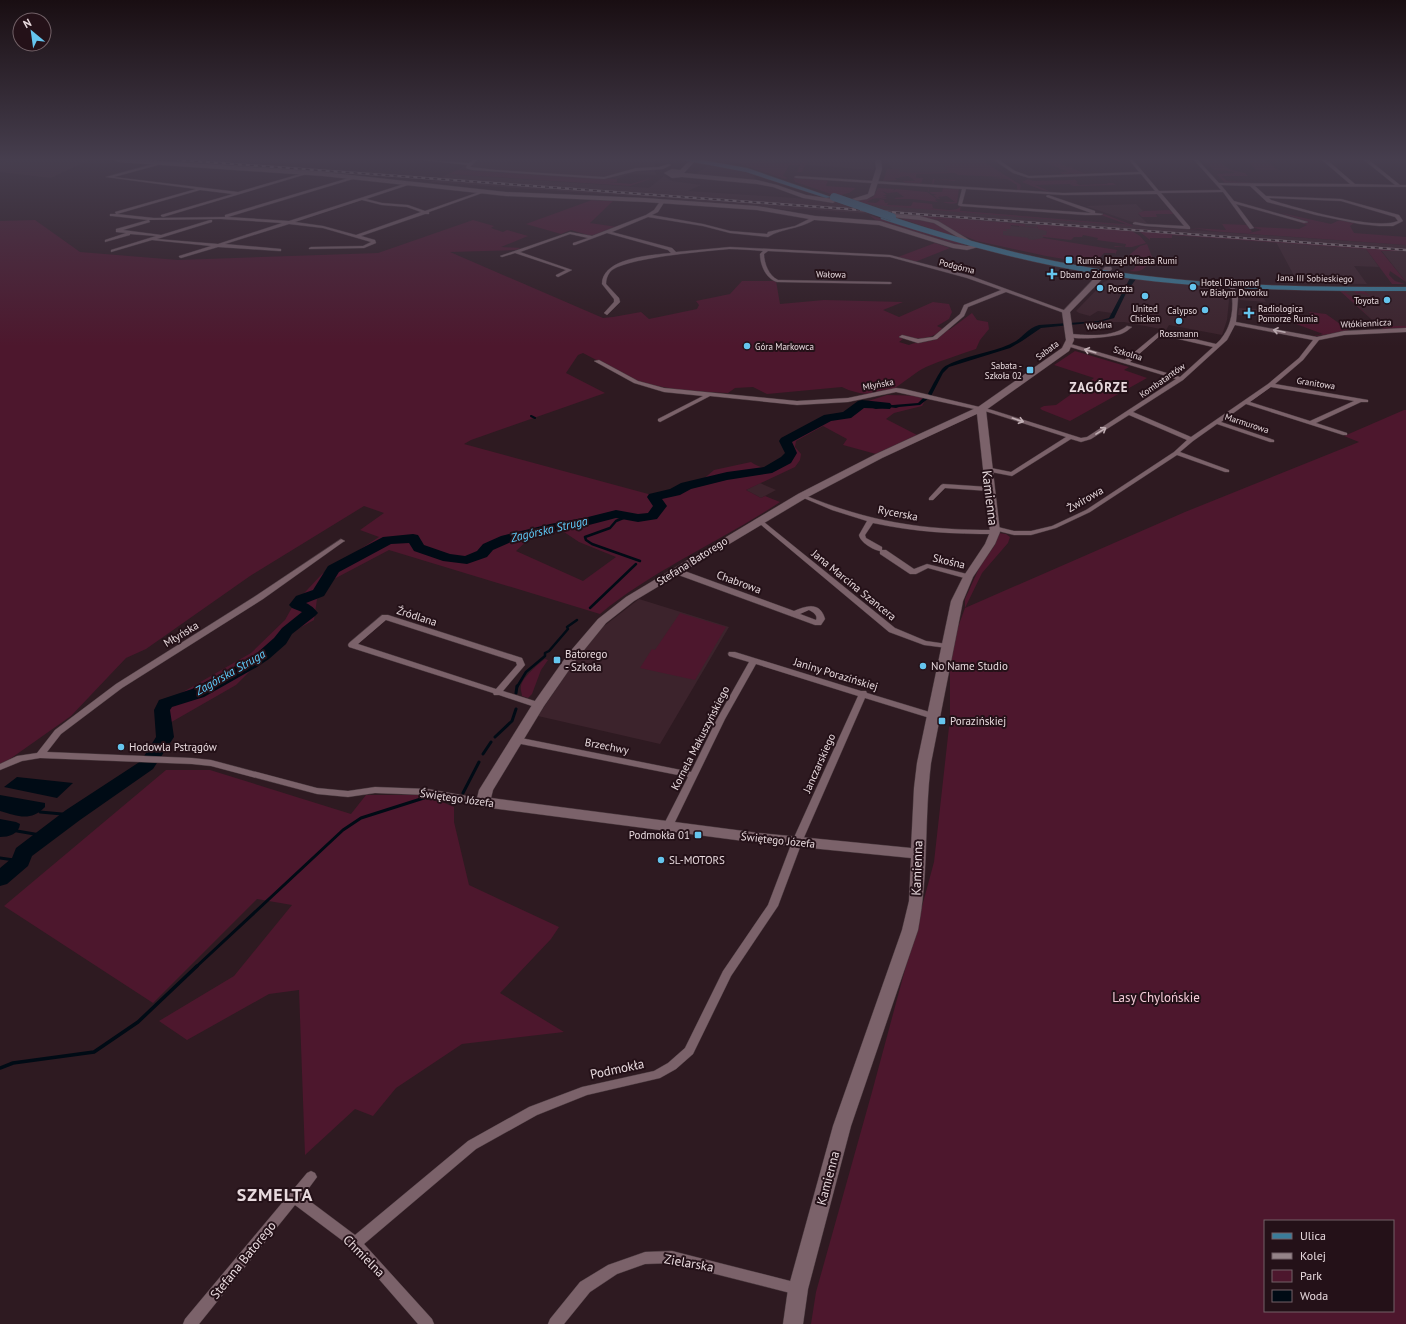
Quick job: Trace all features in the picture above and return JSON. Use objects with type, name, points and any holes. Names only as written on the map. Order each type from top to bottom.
[{"type":"main road","name":"Jana III Sobieskiego","points":[[905,222],[941,236],[1023,257],[1106,270]]},
{"type":"main road","name":"Jana III Sobieskiego","points":[[908,222],[968,241],[1159,280],[1284,288],[1406,287]]},
{"type":"street","points":[[145,222],[118,230],[118,232],[163,236]]},
{"type":"street","points":[[113,251],[209,222]]},
{"type":"street","points":[[284,222],[323,227],[373,240],[374,243],[364,247],[311,248]]},
{"type":"street","points":[[181,257],[288,222]]},
{"type":"street","points":[[357,236],[400,222]]},
{"type":"street","points":[[575,244],[634,222]]},
{"type":"street","points":[[683,222],[730,232],[768,236],[770,233],[796,227],[807,222]]},
{"type":"street","points":[[871,222],[953,246],[967,248],[979,246]]},
{"type":"street","points":[[1135,223],[1188,228],[1183,222]]},
{"type":"street","points":[[1248,222],[1252,228]]},
{"type":"street","points":[[1355,222],[1390,225],[1398,224],[1400,222]]},
{"type":"street","points":[[608,232],[670,249],[674,253]]},
{"type":"street","points":[[106,241],[131,233]]},
{"type":"street","points":[[502,256],[570,233],[593,238]]},
{"type":"street","points":[[768,236],[771,239],[768,249]]},
{"type":"street","points":[[150,240],[279,250]]},
{"type":"street","name":"Podgórna","points":[[606,313],[617,302],[617,299],[604,284],[604,279],[608,270],[615,266],[625,262],[674,253],[730,248],[881,255],[969,276],[1066,312]]},
{"type":"street","name":"Wałowa","points":[[768,249],[762,254],[762,263],[772,280],[890,284]]},
{"type":"street","points":[[518,251],[570,270],[558,276]]},
{"type":"street","points":[[1066,312],[1106,270]]},
{"type":"street","name":"Kombatantów","points":[[1069,438],[1081,440],[1089,438],[1180,379],[1218,346],[1225,339],[1234,323],[1235,298],[1232,284]]},
{"type":"street","points":[[902,337],[918,341],[931,340],[938,336],[962,315],[966,306],[1006,290]]},
{"type":"street","name":"Sabata","points":[[981,409],[1062,352],[1070,340],[1066,312]]},
{"type":"street","name":"Włókiennicza","points":[[1234,323],[1317,340],[1344,333],[1406,330]]},
{"type":"street","name":"Wodna","points":[[1070,340],[1109,335],[1127,330],[1129,327]]},
{"type":"street","points":[[1126,362],[1160,333],[1218,346]]},
{"type":"street","name":"Szkolna","points":[[1070,340],[1126,362],[1180,379]]},
{"type":"street","name":"Żwirowa","points":[[994,530],[1014,533],[1031,533],[1064,523],[1088,511],[1176,453],[1191,440],[1270,385],[1301,359],[1317,340]]},
{"type":"street","name":"Młyńska","points":[[597,361],[636,382],[664,390],[805,403],[848,400],[896,390],[925,395],[990,411],[1069,438]]},
{"type":"street","name":"Granitowa","points":[[1270,385],[1363,401],[1310,423]]},
{"type":"street","points":[[660,420],[708,394]]},
{"type":"street","points":[[1245,402],[1345,434]]},
{"type":"street","name":"Kamienna","points":[[793,1324],[798,1289],[842,1126],[910,930],[916,901],[924,764],[957,601],[968,577],[990,544],[994,530],[986,469],[983,416],[981,409]]},
{"type":"street","name":"Stefana Batorego","points":[[483,802],[486,790],[538,705],[572,657],[602,621],[630,599],[757,521],[879,456],[981,409]]},
{"type":"street","points":[[1130,412],[1191,440]]},
{"type":"street","name":"Marmurowa","points":[[1216,422],[1272,441]]},
{"type":"street","points":[[986,469],[1012,474],[1069,438]]},
{"type":"street","points":[[1176,453],[1227,471]]},
{"type":"street","points":[[931,499],[943,486],[989,489]]},
{"type":"street","name":"Rycerska","points":[[802,496],[829,508],[905,526],[938,531],[994,530]]},
{"type":"street","name":"Skośna","points":[[872,519],[862,534],[863,539],[912,572],[927,566],[968,577]]},
{"type":"street","name":"Jana Marcina Szancera","points":[[757,521],[762,523],[892,630],[924,643],[947,646]]},
{"type":"street","name":"Młyńska","points":[[40,755],[58,732],[113,690],[260,597],[341,541]]},
{"type":"street","name":"Chabrowa","points":[[676,571],[794,614]]},
{"type":"street","name":"Źródlana","points":[[497,693],[521,665],[519,660],[385,617],[352,645],[497,693],[538,705]]},
{"type":"street","name":"Janiny Porazińskiej","points":[[732,654],[863,693],[933,716]]},
{"type":"street","name":"Kornela Makuszyńskiego","points":[[668,826],[721,719],[754,661]]},
{"type":"street","name":"Janczarskiego","points":[[797,842],[863,693]]},
{"type":"street","name":"Brzechwy","points":[[516,740],[693,775]]},
{"type":"street","name":"Świętego Józefa","points":[[0,767],[20,758],[40,755],[164,759],[211,763],[318,791],[348,794],[375,790],[428,792],[483,802],[668,826],[797,842],[918,854]]},
{"type":"street","name":"Podmokła","points":[[355,1243],[472,1145],[533,1111],[586,1090],[656,1075],[678,1061],[688,1051],[726,974],[773,906],[797,842]]},
{"type":"street","name":"Stefana Batorego","points":[[190,1324],[311,1177]]},
{"type":"street","name":"Chmielna","points":[[294,1197],[355,1243],[427,1324]]},
{"type":"street","name":"Zielarska","points":[[555,1324],[585,1287],[612,1269],[645,1258],[672,1257],[689,1260],[798,1289]]},
{"type":"shaded area","points":[[987,222],[1096,222],[1145,227],[1406,245],[1406,282],[1381,250],[1366,249],[1379,267],[1354,266],[1367,284],[1298,283],[1276,242],[1145,232],[1028,227],[1048,229],[1046,235],[1038,242],[1000,235],[1004,225],[1019,227],[1019,224]]},
{"type":"shaded area","points":[[1132,222],[1146,222],[1149,225]]},
{"type":"shaded area","points":[[1118,276],[1130,278],[1112,313],[1098,311],[1090,316],[1076,311],[1104,282]]},
{"type":"shaded area","points":[[1136,279],[1227,289],[1229,300],[1227,320],[1222,335],[1169,325],[1166,330],[1124,322],[1100,322],[1114,318],[1127,291]]},
{"type":"shaded area","points":[[1257,289],[1266,302],[1240,300],[1239,290]]},
{"type":"shaded area","name":"Toyota","points":[[1340,291],[1406,292],[1406,329],[1382,329]]},
{"type":"shaded area","points":[[1239,308],[1258,309],[1281,316],[1274,321],[1263,317],[1238,315]]},
{"type":"shaded area","points":[[760,483],[776,490],[761,498],[746,490]]},
{"type":"shaded area","points":[[639,599],[729,627],[660,744],[538,716],[575,661],[599,630]]},
{"type":"green space","points":[[0,222],[38,222],[80,252],[178,260],[378,253],[468,222],[479,222],[494,226],[491,228],[503,232],[507,230],[528,236],[501,247],[521,248],[516,250],[450,252],[603,318],[641,312],[649,319],[697,309],[699,305],[696,301],[730,294],[742,281],[776,281],[780,304],[824,300],[903,302],[883,310],[899,317],[933,302],[949,304],[952,312],[949,319],[937,326],[943,329],[933,336],[918,339],[900,337],[903,339],[899,342],[909,345],[937,338],[972,313],[977,320],[988,322],[989,329],[980,340],[976,349],[926,367],[895,388],[876,394],[854,392],[842,387],[767,394],[753,387],[735,388],[728,393],[686,391],[640,383],[583,353],[578,355],[566,373],[605,393],[471,440],[464,444],[652,495],[701,481],[714,470],[751,462],[767,468],[777,465],[790,454],[787,441],[824,418],[857,411],[865,402],[887,395],[928,396],[922,406],[894,413],[886,419],[917,435],[876,454],[843,445],[847,439],[823,426],[796,441],[795,447],[801,454],[800,460],[795,467],[746,490],[761,498],[765,496],[780,502],[735,530],[642,583],[600,614],[389,550],[334,579],[317,599],[314,620],[292,632],[276,650],[267,654],[236,685],[168,724],[162,704],[251,653],[285,620],[294,604],[322,574],[379,537],[360,530],[384,513],[364,506],[250,576],[146,649],[126,658],[71,716],[0,766]],"holes":[[[561,530],[579,542],[616,557],[583,581],[516,551],[531,537]]]},
{"type":"green space","points":[[532,222],[591,222],[590,223],[617,227],[591,236],[571,230],[561,234],[526,224]]},
{"type":"green space","points":[[880,222],[891,222],[963,244],[965,247]]},
{"type":"green space","points":[[910,222],[932,222],[952,234],[947,234]]},
{"type":"green space","points":[[936,222],[997,222],[1025,224],[1025,226],[1037,227],[1037,225],[1048,224],[1132,231],[1140,236],[1146,243],[1132,247],[1125,247],[1126,244],[1097,240],[1098,238],[1083,235],[1082,237],[1074,237],[1071,240],[1044,237],[1042,235],[1046,235],[1047,231],[1038,229],[1038,226],[1037,228],[1011,225],[1010,229],[1004,229],[1008,231],[1003,231],[1003,235],[1029,238],[1027,239],[1033,240],[1043,238],[1117,250],[1115,255],[1115,253],[1104,253],[1094,264],[1046,256],[977,241],[957,233]]},
{"type":"green space","points":[[1080,222],[1129,225],[1120,222],[1124,222],[1132,226]]},
{"type":"green space","points":[[1298,222],[1311,223],[1307,222],[1321,222],[1331,224],[1336,222],[1354,223],[1350,226],[1354,233],[1406,237],[1406,245],[1138,226],[1214,231],[1192,228],[1226,230],[1222,224],[1247,225],[1252,232],[1249,233],[1262,230],[1252,227],[1299,229],[1307,225]]},
{"type":"green space","points":[[1139,231],[1406,251],[1381,251],[1406,282],[1390,271],[1389,275],[1395,281],[1405,284],[1392,284],[1366,249],[1172,235],[1172,238],[1150,238],[1150,240]]},
{"type":"green space","points":[[935,243],[950,248],[915,262],[898,257]]},
{"type":"green space","points":[[1147,244],[1153,259],[1140,271],[1128,271],[1133,270],[1143,257],[1132,255],[1128,256],[1140,246]]},
{"type":"green space","points":[[1340,291],[1353,291],[1344,292],[1356,299],[1368,302],[1356,302],[1359,304],[1357,305],[1372,319]]},
{"type":"green space","points":[[1353,291],[1364,291],[1371,297],[1357,293],[1358,295]]},
{"type":"green space","points":[[1309,312],[1326,314],[1350,331],[1309,337],[1323,334],[1296,324],[1300,321],[1313,318]]},
{"type":"green space","points":[[1379,325],[1406,326],[1406,329],[1383,329]]},
{"type":"green space","points":[[1075,351],[1129,367],[1124,370],[1147,378],[1070,421],[1042,410],[1040,408],[1044,406],[1056,405],[1094,378],[1054,365]]},
{"type":"green space","name":"Lasy Chylońskie","points":[[1406,410],[1406,1324],[811,1324],[816,1292],[934,862],[950,718],[950,649],[965,608],[1185,512],[1359,442],[1344,436]]},
{"type":"green space","points":[[998,533],[1006,534],[1010,537],[1008,543],[982,573],[965,608],[965,599],[980,566],[995,545]]},
{"type":"green space","points":[[680,613],[726,627],[695,680],[640,668],[652,649],[655,650]]},
{"type":"green space","points":[[545,659],[548,660],[541,670],[532,694],[528,698],[522,696],[521,687],[524,679]]},
{"type":"green space","points":[[166,770],[210,770],[351,814],[366,795],[426,795],[454,807],[454,822],[469,885],[559,927],[551,939],[500,993],[564,1032],[462,1044],[396,1088],[373,1116],[355,1109],[305,1155],[299,990],[269,994],[187,1040],[159,1021],[234,976],[292,905],[257,899],[153,1003],[4,906]]},
{"type":"water","points":[[1130,278],[1136,279],[1127,291],[1114,318],[1099,322],[1041,328],[1010,348],[949,367],[943,373],[931,396],[928,394],[945,366],[961,359],[994,350],[1016,341],[1029,330],[1039,325],[1098,321],[1109,318]]},
{"type":"water","points":[[925,396],[929,398],[920,405],[876,409],[864,405],[918,403]]},
{"type":"water","points":[[17,777],[73,783],[57,798],[4,787]]},
{"type":"water","points":[[0,795],[45,803],[45,807],[34,815],[13,815],[0,811]]},
{"type":"water","points":[[0,819],[20,824],[16,833],[0,837]]},
{"type":"waterway","name":"Zagórska Struga","points":[[0,879],[21,861],[23,853],[73,815],[147,765],[165,737],[162,710],[165,704],[198,693],[263,656],[280,641],[287,631],[310,613],[307,609],[297,605],[301,599],[319,593],[333,569],[388,540],[413,538],[419,548],[448,558],[467,560],[482,554],[488,547],[506,539],[550,528],[589,521],[616,514],[638,518],[652,516],[660,506],[654,497],[675,492],[686,486],[727,476],[767,470],[786,460],[791,453],[785,441],[828,418],[847,415],[862,404],[886,406]]},
{"type":"waterway","points":[[531,416],[535,418]]},
{"type":"waterway","points":[[628,516],[616,521],[610,528],[585,537],[586,540],[592,544],[640,561]]},
{"type":"waterway","points":[[590,608],[636,564]]},
{"type":"waterway","points":[[517,687],[526,672],[545,656],[545,653],[549,651],[568,629],[567,627],[577,620]]},
{"type":"waterway","points":[[516,693],[517,686]]},
{"type":"waterway","points":[[495,737],[512,721],[516,709]]},
{"type":"waterway","points":[[483,754],[491,742]]},
{"type":"waterway","points":[[463,793],[479,762]]},
{"type":"waterway","points":[[196,967],[343,830],[361,818],[427,797],[459,801]]},
{"type":"waterway","points":[[40,812],[73,815]]},
{"type":"waterway","points":[[17,831],[46,836]]},
{"type":"waterway","points":[[0,858],[21,861]]},
{"type":"waterway","points":[[0,1068],[13,1063],[94,1052],[138,1022],[197,966]]},
{"type":"railway","points":[[1021,222],[1406,250]]},
{"type":"place","name":"Rumia, Urząd Miasta Rumi","points":[[1069,260]]},
{"type":"place","name":"Dbam o Zdrowie","points":[[1052,274]]},
{"type":"place","name":"Hotel Diamond w Białym Dworku","points":[[1193,287]]},
{"type":"place","name":"Poczta","points":[[1100,288]]},
{"type":"place","name":"United Chicken","points":[[1145,296]]},
{"type":"place","name":"Toyota","points":[[1387,300]]},
{"type":"place","name":"Calypso","points":[[1205,310]]},
{"type":"place","name":"Radiologica Pomorze Rumia","points":[[1249,313]]},
{"type":"place","name":"Rossmann","points":[[1179,321]]},
{"type":"place","name":"Góra Markowca","points":[[747,346]]},
{"type":"place","name":"Sabata - Szkoła 02","points":[[1030,370]]},
{"type":"place","name":"Batorego - Szkoła","points":[[557,660]]},
{"type":"place","name":"No Name Studio","points":[[923,666]]},
{"type":"place","name":"Porazińskiej","points":[[942,721]]},
{"type":"place","name":"Hodowla Pstrągów","points":[[121,747]]},
{"type":"place","name":"Podmokła 01","points":[[698,835]]},
{"type":"place","name":"SL-MOTORS","points":[[661,860]]},
{"type":"district","name":"ZAGÓRZE","points":[[1099,387]]},
{"type":"district","name":"SZMELTA","points":[[275,1194]]}]
